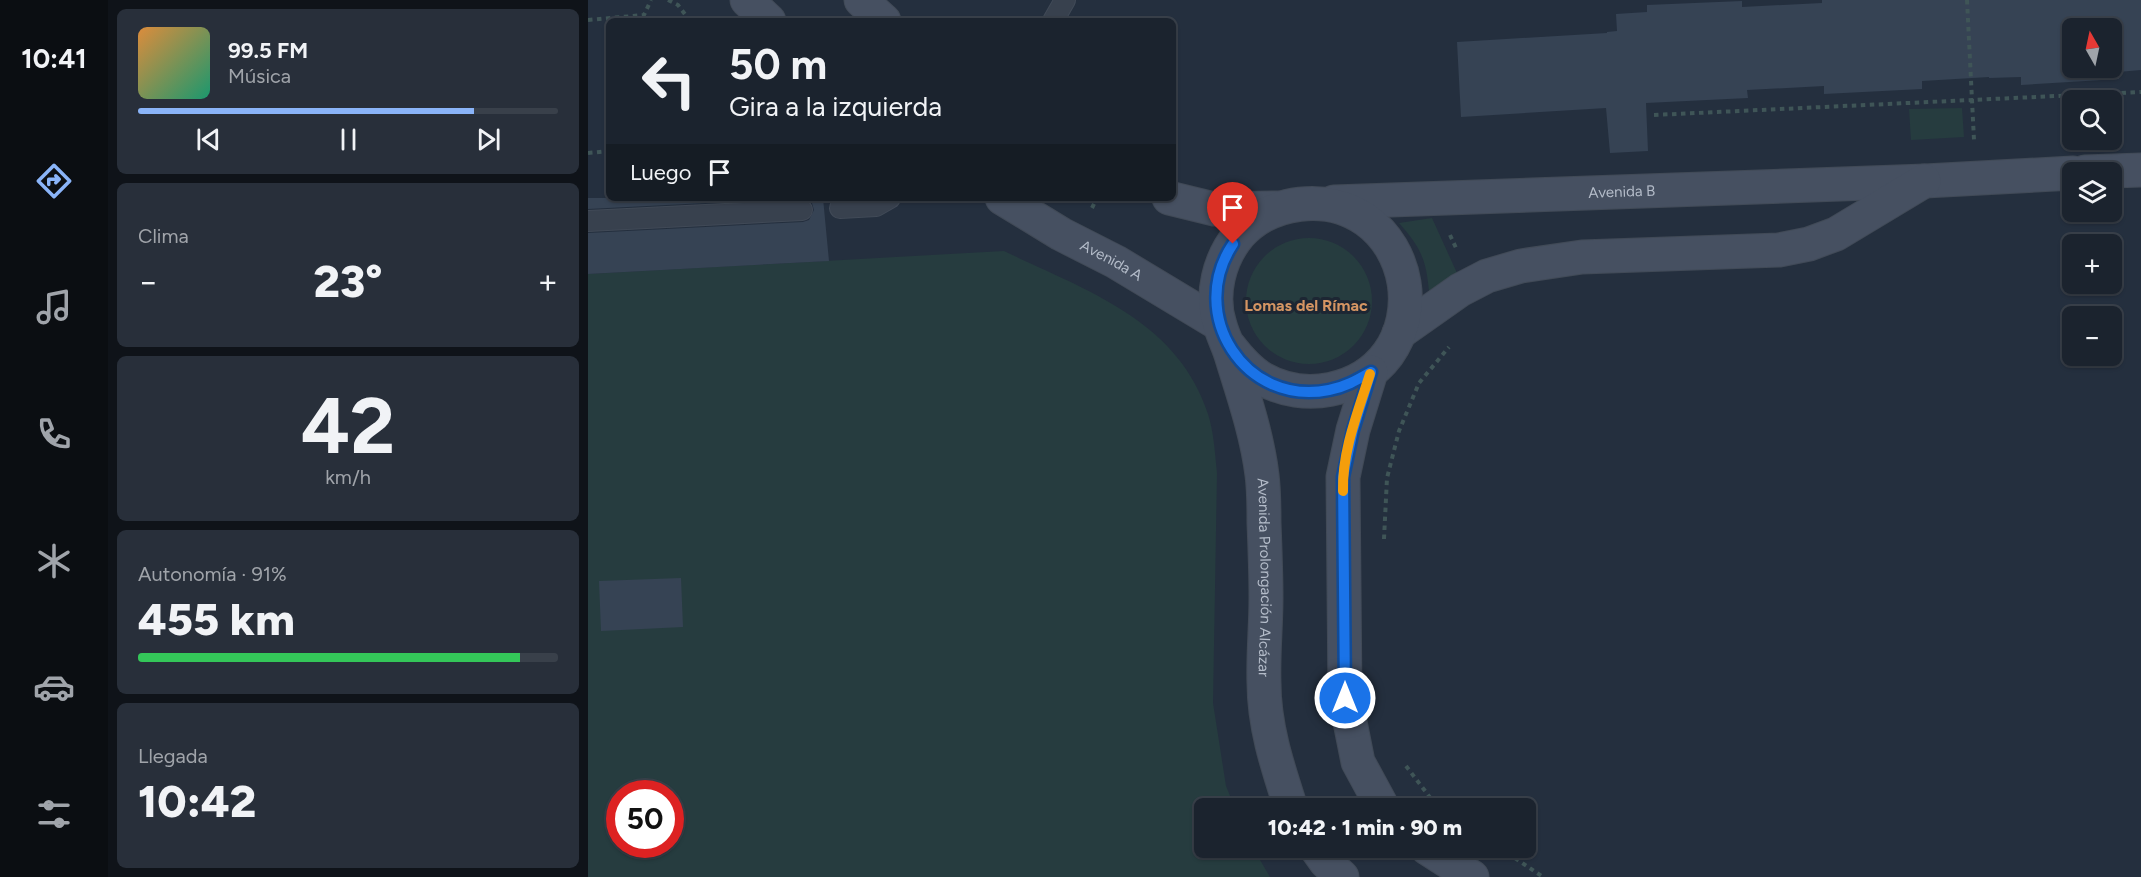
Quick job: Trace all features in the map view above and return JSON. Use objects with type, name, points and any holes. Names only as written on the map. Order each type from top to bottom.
[{"type":"main road","points":[[747,0],[766,18]]},
{"type":"main road","points":[[861,0],[881,18]]},
{"type":"main road","points":[[2122,171],[2141,170]]},
{"type":"main road","name":"Avenida B","points":[[1318,203],[1925,181],[2062,174]]},
{"type":"main road","name":"Avenida B","points":[[1399,333],[1460,290],[1487,276],[1521,266],[1582,257],[1779,249],[1809,244],[1836,234],[1925,181]]},
{"type":"main road","points":[[1176,200],[1214,209],[1280,208],[1318,203],[1343,208],[1366,220],[1384,238],[1398,259],[1405,283],[1406,308],[1399,333],[1388,354],[1371,372],[1351,384],[1329,391],[1305,392],[1282,388],[1261,379],[1243,364],[1224,335],[1215,300],[1218,277],[1226,254],[1240,234],[1258,219],[1280,208]]},
{"type":"main road","name":"Avenida A","points":[[1007,201],[1061,234],[1116,262],[1224,335]]},
{"type":"main road","name":"Avenida Prolongación Alcázar","points":[[1224,335],[1248,410],[1263,476],[1266,598],[1263,685],[1271,747],[1287,798]]},
{"type":"main road","points":[[1371,372],[1353,430],[1343,477],[1345,698],[1358,762],[1378,798]]},
{"type":"main road","points":[[1323,858],[1342,877]]},
{"type":"main road","points":[[1443,858],[1472,877]]},
{"type":"lane","points":[[1055,18],[1065,0]]},
{"type":"lane","points":[[840,208],[876,206],[885,201]]},
{"type":"lane","points":[[588,221],[725,206],[802,210]]},
{"type":"path","points":[[610,18],[644,15],[651,0]]},
{"type":"path","points":[[668,0],[678,5],[688,18]]},
{"type":"path","points":[[1967,0],[1974,144]]},
{"type":"path","points":[[588,20],[606,18]]},
{"type":"path","points":[[1654,115],[2141,92]]},
{"type":"path","points":[[588,153],[606,151]]},
{"type":"path","points":[[1432,198],[1473,284]]},
{"type":"path","points":[[1384,549],[1387,478],[1399,431],[1419,383],[1453,342]]},
{"type":"path","points":[[1402,760],[1430,798]]},
{"type":"path","points":[[1515,858],[1543,877]]},
{"type":"green space","points":[[1962,108],[1964,137],[1911,140],[1909,109]]},
{"type":"green space","points":[[1432,218],[1457,273],[1429,291],[1421,254],[1399,223]]},
{"type":"green space","points":[[1309,238],[1333,243],[1353,257],[1367,277],[1372,301],[1367,325],[1353,345],[1333,359],[1309,364],[1285,359],[1265,345],[1251,325],[1246,301],[1251,277],[1265,257],[1285,243]]},
{"type":"green space","points":[[1004,251],[1096,295],[1125,312],[1152,331],[1175,354],[1194,382],[1208,414],[1215,451],[1217,473],[1213,703],[1226,786],[1231,798],[1194,798],[1194,858],[1259,858],[1270,877],[588,877],[588,274]]},
{"type":"building","points":[[1822,0],[2141,0],[2141,70],[2122,72],[2122,18],[2062,18],[2062,78],[2119,79],[2021,85],[2021,77],[1989,77],[1922,81],[1922,89],[1824,94],[1824,86],[1747,90],[1748,98],[1646,103],[1648,151],[1610,153],[1606,108],[1461,117],[1457,42],[1607,33],[1617,31],[1616,14],[1647,12],[1647,5],[1742,1],[1742,7],[1822,3]]},
{"type":"building","points":[[588,198],[606,198],[606,201],[743,201],[588,209]]},
{"type":"building","points":[[808,201],[823,201],[829,261],[588,274],[588,233],[803,222],[809,220],[814,210],[812,203]]},
{"type":"building","points":[[681,578],[683,627],[601,631],[599,581]]},
{"type":"slow traffic","points":[[1343,491],[1343,477],[1353,430],[1370,374]]},
{"type":"district","name":"Lomas del Rímac","points":[[1306,305]]},
{"type":"route","points":[[1233,244],[1226,254],[1218,277],[1215,300],[1219,324],[1229,346],[1243,364],[1261,379],[1282,388],[1305,392],[1329,391],[1351,384],[1371,372],[1353,430],[1343,477],[1345,698]]}]
